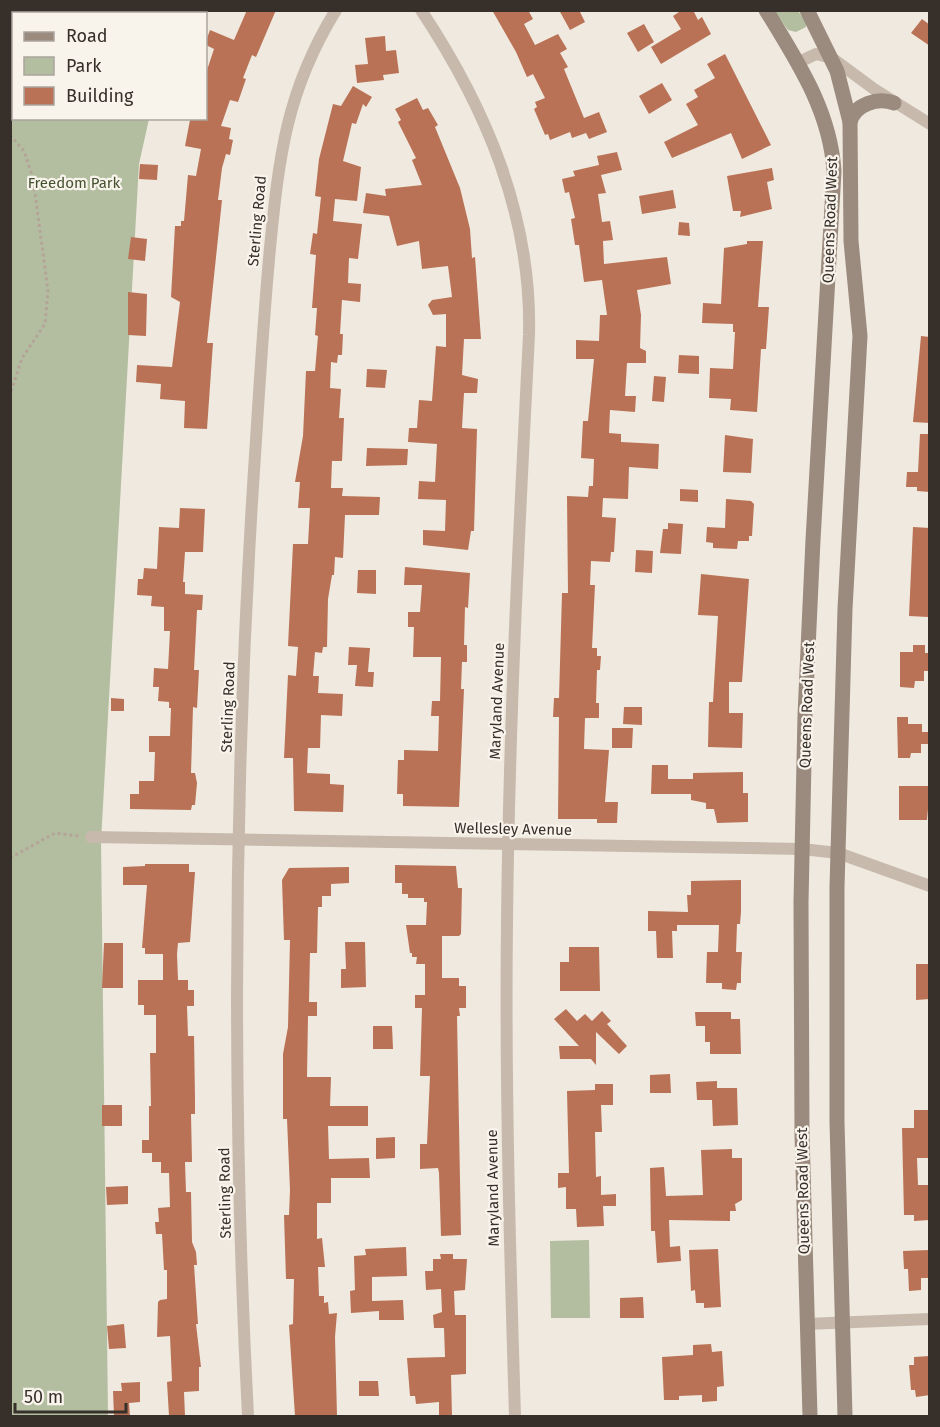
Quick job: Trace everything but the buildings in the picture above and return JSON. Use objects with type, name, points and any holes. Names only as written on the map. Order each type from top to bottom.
[{"type":"street","name":"Sterling Road","points":[[248,1416],[238,1086],[240,840],[248,569],[275,182],[283,138],[295,97],[316,46],[336,10]]},
{"type":"street","name":"Maryland Avenue","points":[[421,10],[471,93],[489,134],[514,204],[526,268],[529,332],[515,609],[509,844],[507,1128],[515,1416]]},
{"type":"street","name":"Queens Road West","points":[[766,10],[815,95],[832,145],[834,171],[813,540],[802,849],[801,998],[806,1324],[810,1416]]},
{"type":"street","name":"Queens Road West","points":[[807,10],[832,58],[843,90],[850,122],[851,241],[860,336],[844,629],[838,853],[837,1109],[845,1416]]},
{"type":"street","points":[[797,63],[816,54],[832,58],[894,103],[930,124]]},
{"type":"street","points":[[850,122],[857,110],[870,103],[884,100],[894,103]]},
{"type":"street","name":"Wellesley Avenue","points":[[91,837],[802,849],[838,853],[930,886]]},
{"type":"street","points":[[806,1324],[930,1319]]},
{"type":"path","points":[[10,135],[24,151],[32,172],[48,291],[45,324],[22,358],[10,395]]},
{"type":"path","points":[[10,613],[10,640]]},
{"type":"path","points":[[10,858],[55,833],[91,837]]},
{"type":"green space","name":"Freedom Park","points":[[11,11],[185,11],[12,12],[12,120],[149,120],[139,164],[101,841],[108,1416],[11,1416]]},
{"type":"green space","points":[[774,11],[798,11],[806,22],[806,27],[796,32],[788,30]]},
{"type":"green space","points":[[589,1240],[590,1318],[551,1318],[550,1241]]}]
